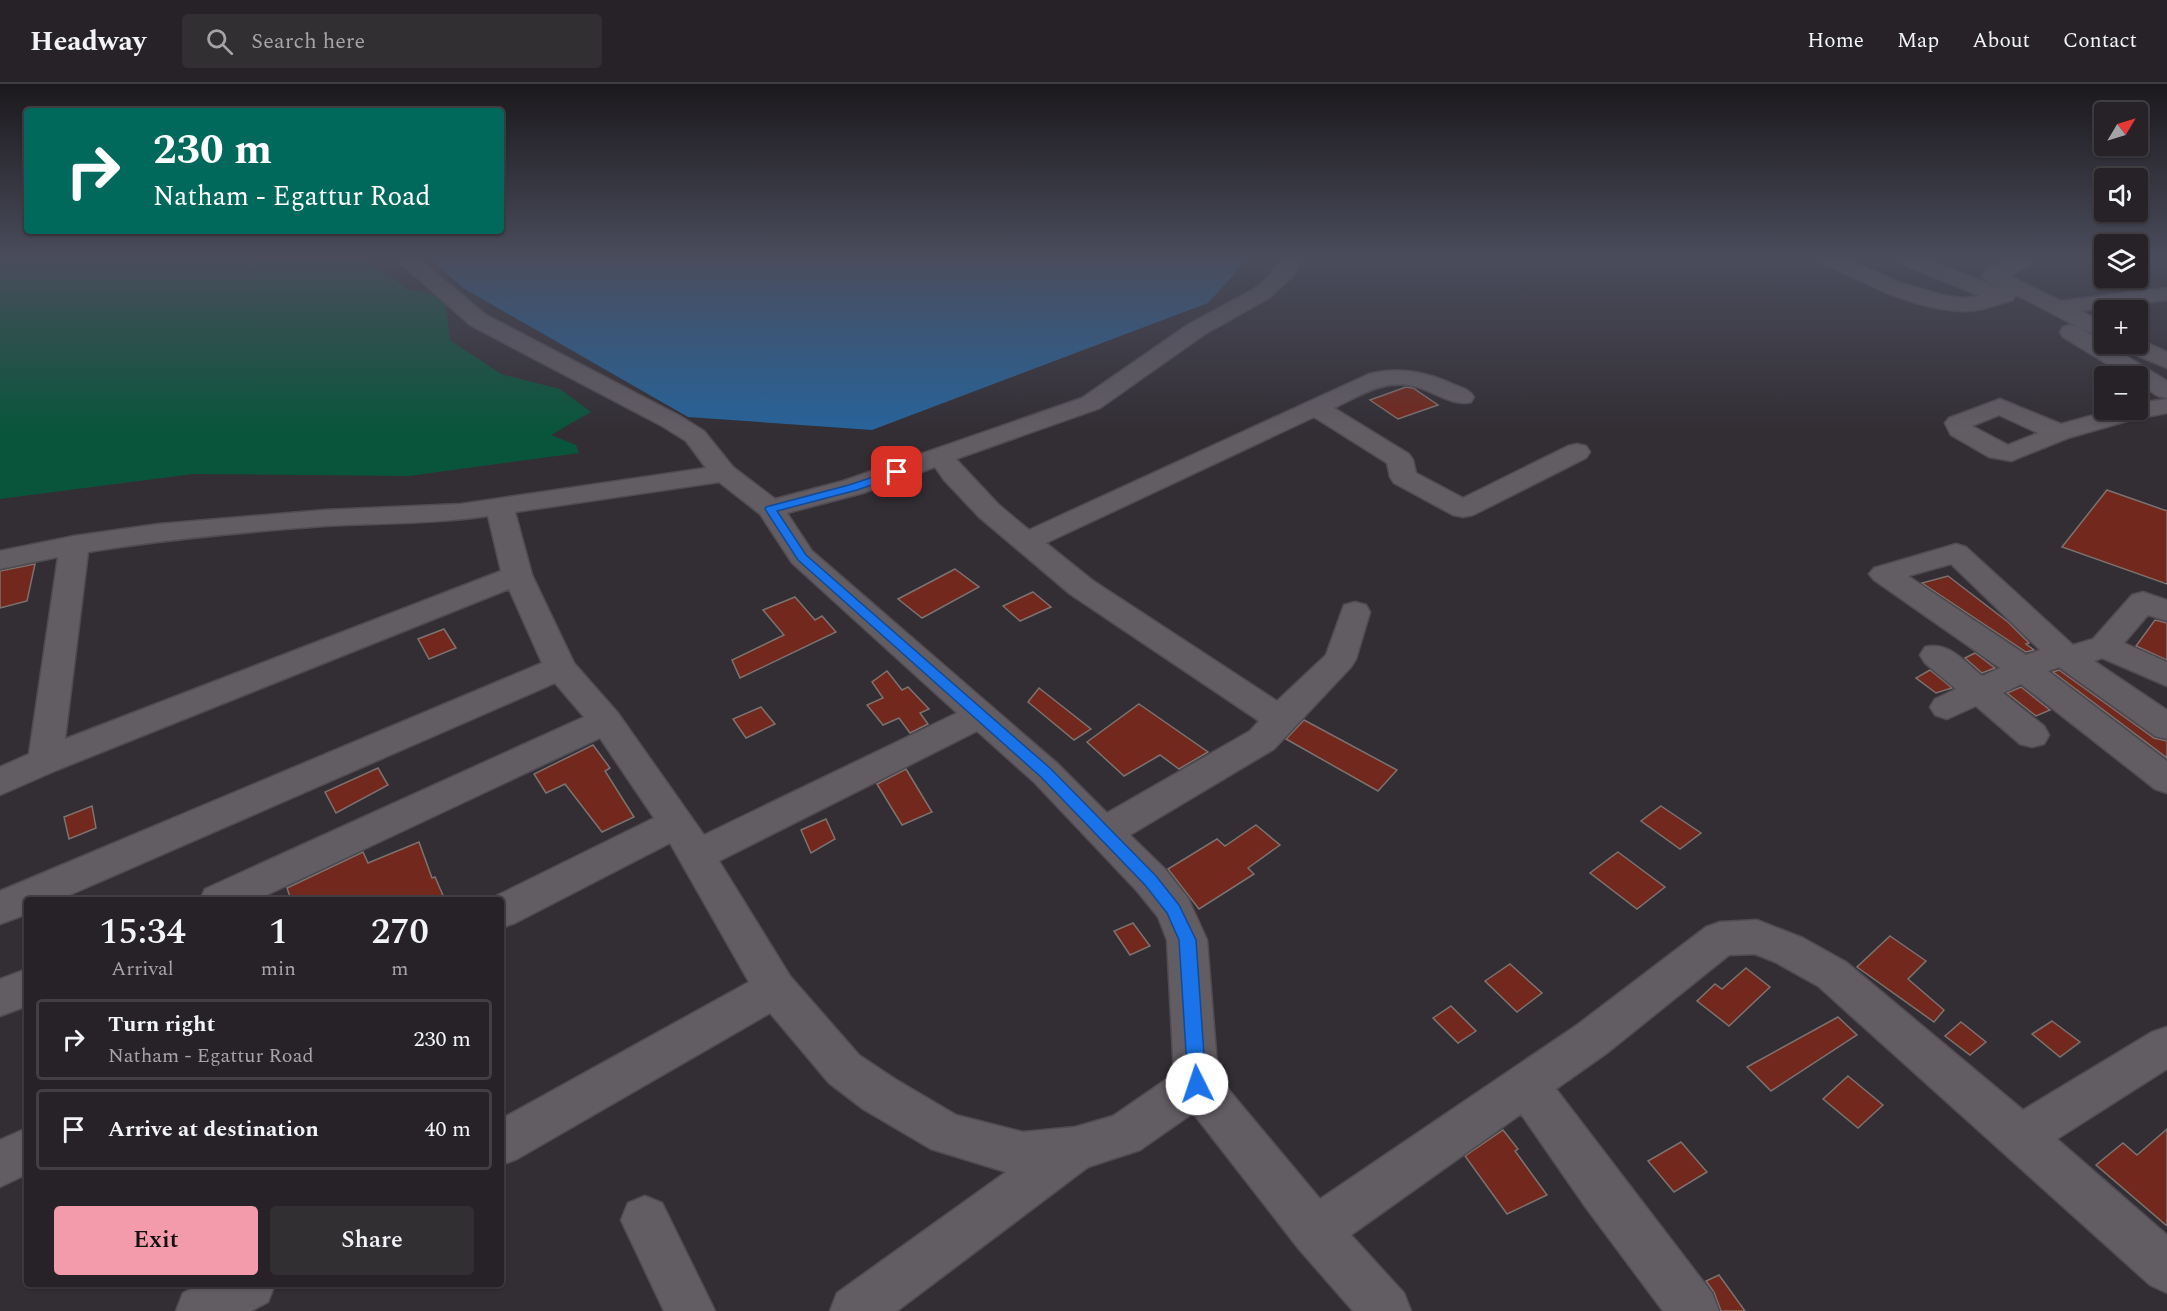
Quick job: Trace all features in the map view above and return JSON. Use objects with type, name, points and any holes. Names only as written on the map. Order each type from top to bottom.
[{"type":"street","points":[[474,316],[695,436],[724,473],[770,509],[802,557],[1046,773],[1150,880],[1174,909],[1187,940],[1197,1084],[1315,1231],[1386,1311]]},
{"type":"street","points":[[770,509],[853,488],[1091,403],[1125,383],[1199,328],[1222,316]]},
{"type":"street","points":[[2047,316],[2054,323],[2077,334],[2167,391]]},
{"type":"street","points":[[2050,316],[2094,329]]},
{"type":"street","points":[[2148,352],[2167,361]]},
{"type":"street","points":[[1026,542],[1377,379],[1395,375],[1406,376],[1434,384],[1462,397]]},
{"type":"street","points":[[2059,433],[2131,412],[2167,406]]},
{"type":"street","points":[[1316,407],[1400,460],[1402,477],[1463,509],[1577,452]]},
{"type":"street","points":[[941,457],[953,474],[988,511],[1091,593],[1280,719]]},
{"type":"street","points":[[0,560],[74,545],[206,527],[325,518],[461,512],[724,473]]},
{"type":"street","points":[[500,507],[517,575],[560,668],[606,721],[677,823],[775,989],[844,1070],[879,1094],[947,1134],[1023,1154],[1075,1149],[1124,1135],[1197,1084]]},
{"type":"street","points":[[45,761],[74,545]]},
{"type":"street","points":[[2167,727],[2068,658],[1956,554],[1884,574],[2024,669],[2167,780]]},
{"type":"street","points":[[0,782],[45,761],[517,575]]},
{"type":"street","points":[[1947,707],[2054,656],[2068,658],[2104,646],[2144,602],[2167,611]]},
{"type":"street","points":[[1104,832],[1262,740],[1340,659],[1355,612]]},
{"type":"street","points":[[2104,646],[2167,675]]},
{"type":"street","points":[[1936,655],[2032,735]]},
{"type":"street","points":[[26,897],[560,668]]},
{"type":"street","points":[[696,856],[981,715]]},
{"type":"street","points":[[225,897],[606,721]]},
{"type":"street","points":[[504,910],[677,823]]},
{"type":"street","points":[[0,908],[24,898]]},
{"type":"street","points":[[1315,1231],[1592,1039],[1720,939],[1757,937],[1789,950],[1832,974],[2167,1268]]},
{"type":"street","points":[[0,998],[24,988]]},
{"type":"street","points":[[504,1141],[775,989]]},
{"type":"street","points":[[2020,1137],[2167,1046]]},
{"type":"street","points":[[1526,1084],[1600,1189],[1694,1311]]},
{"type":"street","points":[[855,1311],[1075,1149]]},
{"type":"street","points":[[0,1164],[24,1152]]},
{"type":"street","points":[[645,1220],[690,1311]]},
{"type":"street","points":[[201,1311],[245,1287]]},
{"type":"green space","points":[[0,316],[447,316],[450,340],[501,374],[560,389],[591,412],[551,435],[576,445],[579,453],[409,476],[193,474],[0,499]]},
{"type":"water","points":[[512,316],[1173,316],[872,430],[688,417]]},
{"type":"building","points":[[1406,387],[1413,388],[1438,405],[1398,419],[1370,400]]},
{"type":"building","points":[[2107,490],[2167,511],[2167,584],[2062,547]]},
{"type":"building","points":[[35,564],[27,601],[0,608],[0,571]]},
{"type":"building","points":[[955,569],[979,587],[922,618],[898,599]]},
{"type":"building","points":[[1948,576],[2008,622],[2034,650],[2026,652],[1922,583]]},
{"type":"building","points":[[1033,592],[1051,607],[1020,621],[1003,606]]},
{"type":"building","points":[[795,597],[815,620],[822,616],[836,632],[740,678],[732,660],[784,635],[763,610]]},
{"type":"building","points":[[2155,620],[2167,623],[2167,660],[2136,646]]},
{"type":"building","points":[[444,629],[456,648],[429,659],[418,639]]},
{"type":"building","points":[[1975,653],[1995,668],[1982,673],[1965,658]]},
{"type":"building","points":[[1930,670],[1952,688],[1936,693],[1916,678]]},
{"type":"building","points":[[2059,670],[2154,738],[2167,741],[2167,758],[2053,672]]},
{"type":"building","points":[[887,671],[902,690],[908,687],[929,709],[920,713],[928,724],[910,733],[899,718],[883,725],[867,705],[883,698],[872,682]]},
{"type":"building","points":[[2021,687],[2050,710],[2036,716],[2007,693]]},
{"type":"building","points":[[1039,688],[1091,729],[1074,740],[1028,702]]},
{"type":"building","points":[[1139,704],[1208,752],[1179,769],[1160,755],[1124,776],[1087,742]]},
{"type":"building","points":[[761,707],[775,724],[746,738],[733,719]]},
{"type":"building","points":[[1304,720],[1397,770],[1378,791],[1286,739]]},
{"type":"building","points":[[593,745],[610,768],[605,771],[634,817],[602,832],[565,784],[546,793],[534,774]]},
{"type":"building","points":[[378,768],[388,785],[336,813],[325,792]]},
{"type":"building","points":[[906,769],[932,812],[902,825],[877,784]]},
{"type":"building","points":[[92,806],[96,828],[69,839],[64,817]]},
{"type":"building","points":[[1661,806],[1701,833],[1680,849],[1641,821]]},
{"type":"building","points":[[826,819],[835,839],[811,853],[801,830]]},
{"type":"building","points":[[1256,825],[1280,845],[1248,868],[1254,874],[1199,909],[1168,869],[1217,839],[1225,846]]},
{"type":"building","points":[[419,842],[432,878],[435,877],[444,897],[290,897],[287,888],[363,852],[368,863]]},
{"type":"building","points":[[1618,852],[1665,887],[1637,909],[1590,873]]},
{"type":"building","points":[[1133,923],[1150,946],[1130,955],[1114,931]]},
{"type":"building","points":[[1890,936],[1926,961],[1908,979],[1944,1010],[1934,1022],[1857,967]]},
{"type":"building","points":[[1510,964],[1542,993],[1517,1012],[1485,981]]},
{"type":"building","points":[[1746,968],[1770,987],[1729,1026],[1697,1001],[1715,984],[1722,989]]},
{"type":"building","points":[[1451,1006],[1476,1031],[1458,1043],[1433,1018]]},
{"type":"building","points":[[1838,1017],[1857,1035],[1771,1091],[1747,1067]]},
{"type":"building","points":[[2052,1021],[2080,1042],[2060,1057],[2032,1034]]},
{"type":"building","points":[[1961,1022],[1986,1042],[1970,1055],[1945,1036]]},
{"type":"building","points":[[1848,1076],[1883,1105],[1858,1128],[1823,1099]]},
{"type":"building","points":[[2167,1129],[2167,1226],[2096,1165],[2123,1143],[2137,1155]]},
{"type":"building","points":[[1503,1130],[1518,1149],[1515,1151],[1547,1195],[1507,1214],[1465,1156]]},
{"type":"building","points":[[1681,1142],[1707,1172],[1674,1192],[1648,1161]]},
{"type":"building","points":[[1719,1275],[1745,1311],[1721,1311],[1714,1292],[1706,1281]]},
{"type":"route","points":[[897,472],[853,488],[770,509],[802,557],[1046,773],[1150,880],[1174,909],[1187,940],[1197,1084]]}]
